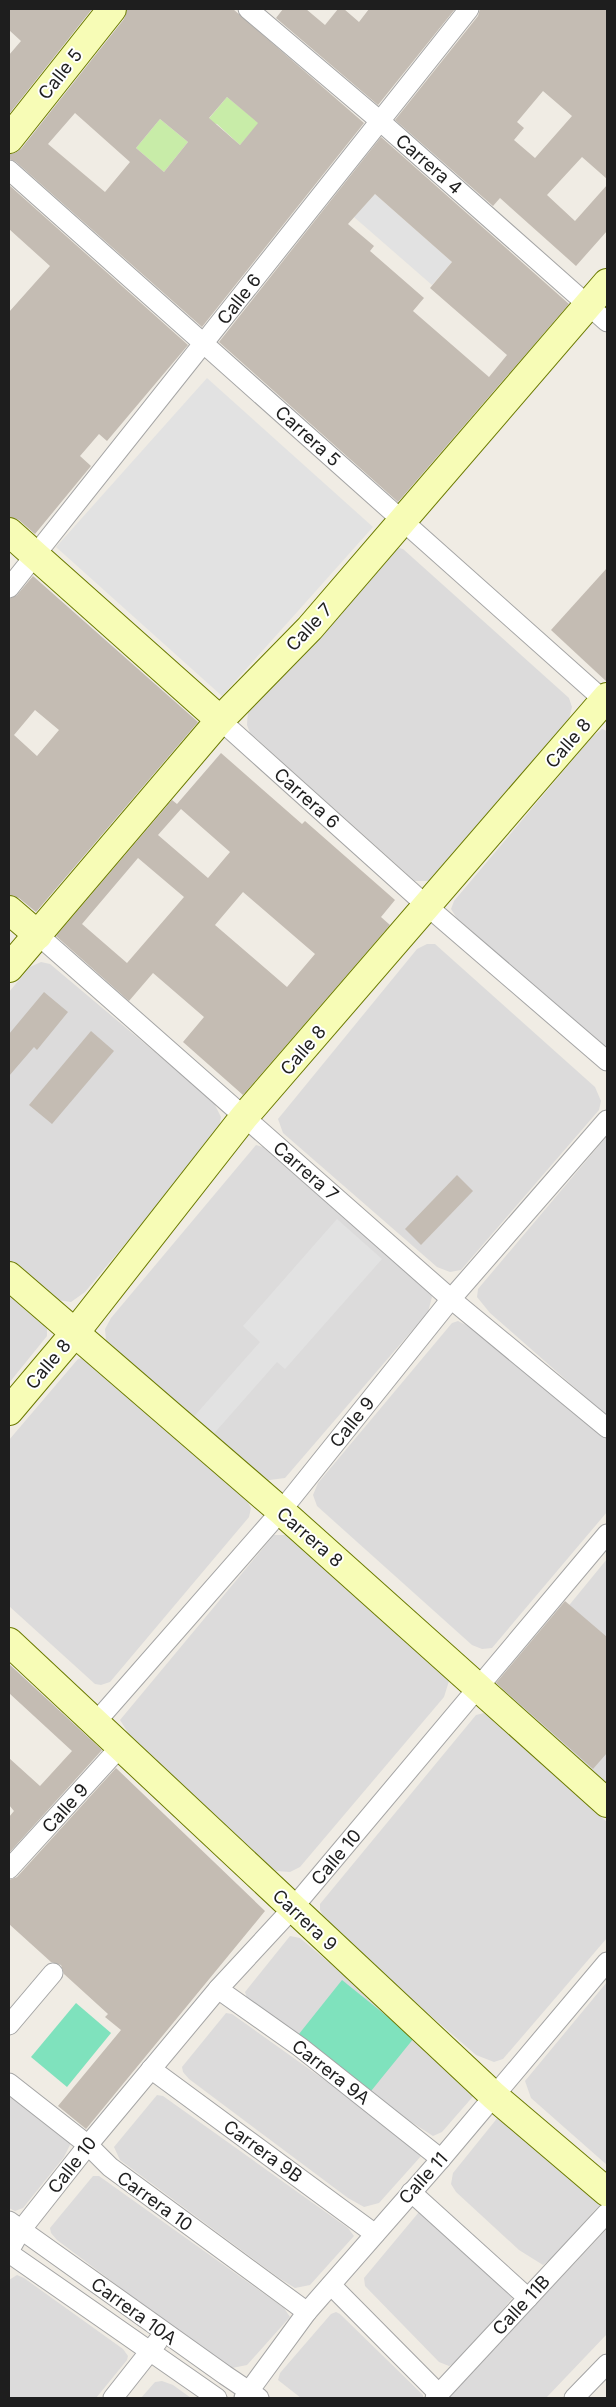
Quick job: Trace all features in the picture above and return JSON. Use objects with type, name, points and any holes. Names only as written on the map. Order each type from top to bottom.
[{"type":"street","name":"Calle 5","points":[[9,139],[112,9]]},
{"type":"street","name":"Carrera 4","points":[[248,9],[380,121],[598,314]]},
{"type":"street","name":"Calle 6","points":[[9,588],[468,9]]},
{"type":"street","name":"Carrera 5","points":[[9,170],[606,700]]},
{"type":"street","name":"Calle 7","points":[[9,968],[220,720],[310,628],[402,520],[598,314],[607,283]]},
{"type":"street","name":"Carrera 6","points":[[9,532],[427,906],[607,1061]]},
{"type":"street","name":"Calle 8","points":[[9,1411],[74,1334],[244,1117],[606,700]]},
{"type":"street","name":"Carrera 7","points":[[9,910],[451,1299],[607,1428]]},
{"type":"street","name":"Calle 9","points":[[95,1723],[281,1511],[451,1299],[607,1120]]},
{"type":"street","name":"Carrera 8","points":[[9,1276],[281,1511],[607,1804]]},
{"type":"street","name":"Calle 10","points":[[9,2252],[15,2226],[88,2145],[218,1989],[292,1908],[607,1534]]},
{"type":"street","name":"Carrera 9","points":[[9,1642],[494,2096],[607,2192]]},
{"type":"street","name":"Calle 9","points":[[9,1869],[121,1746]]},
{"type":"street","name":"Calle 11","points":[[251,2396],[307,2312],[441,2158],[607,1962]]},
{"type":"street","points":[[9,2025],[53,1974]]},
{"type":"street","name":"Carrera 9A","points":[[218,1989],[300,2047],[441,2158]]},
{"type":"street","name":"Carrera 9B","points":[[151,2069],[375,2234]]},
{"type":"street","name":"Carrera 10","points":[[9,2083],[88,2145],[110,2167],[307,2312]]},
{"type":"street","points":[[411,2192],[528,2298]]},
{"type":"street","name":"Calle 11B","points":[[437,2396],[607,2213]]},
{"type":"street","name":"Carrera 10A","points":[[15,2226],[251,2396]]},
{"type":"street","name":"Carrera 10A","points":[[9,2252],[217,2398]]},
{"type":"street","points":[[331,2285],[437,2396]]},
{"type":"street","points":[[113,2398],[164,2333]]},
{"type":"street","points":[[574,2398],[607,2364]]},
{"type":"shaded area","points":[[375,194],[452,262],[432,285],[354,217]]},
{"type":"shaded area","points":[[207,378],[373,527],[222,696],[56,547]]},
{"type":"shaded area","points":[[395,547],[403,549],[569,698],[572,707],[568,723],[436,878],[428,881],[415,881],[250,733],[247,725],[248,710]]},
{"type":"shaded area","points":[[602,729],[607,731],[607,1050],[456,917],[451,909],[454,901],[592,737]]},
{"type":"shaded area","points":[[427,944],[435,944],[595,1087],[601,1101],[599,1110],[461,1270],[450,1272],[437,1267],[283,1133],[278,1119],[417,949]]},
{"type":"shaded area","points":[[41,962],[50,964],[213,1101],[221,1117],[218,1132],[85,1292],[71,1302],[58,1300],[43,1293],[9,1264],[9,992],[30,967]]},
{"type":"shaded area","points":[[607,1136],[607,1416],[490,1313],[477,1297],[478,1289]]},
{"type":"shaded area","points":[[256,1145],[263,1147],[428,1289],[432,1297],[428,1312],[285,1478],[262,1481],[252,1477],[106,1340],[105,1329],[111,1318]]},
{"type":"shaded area","points":[[337,1219],[382,1259],[285,1369],[277,1362],[210,1438],[190,1421],[260,1342],[243,1326]]},
{"type":"shaded area","points":[[9,1289],[41,1317],[47,1328],[47,1336],[9,1383]]},
{"type":"shaded area","points":[[458,1321],[468,1326],[607,1439],[607,1512],[492,1648],[482,1649],[472,1645],[317,1506],[313,1495],[318,1483],[452,1323]]},
{"type":"shaded area","points":[[86,1357],[245,1497],[251,1508],[249,1517],[110,1682],[101,1685],[95,1684],[9,1606],[9,1440],[78,1359]]},
{"type":"shaded area","points":[[274,1535],[287,1535],[446,1674],[449,1681],[444,1697],[300,1867],[290,1872],[276,1871],[262,1860],[129,1734],[120,1720]]},
{"type":"shaded area","points":[[607,1559],[607,1793],[501,1692],[502,1687]]},
{"type":"shaded area","points":[[484,1713],[490,1716],[607,1822],[607,1938],[503,2059],[494,2062],[476,2055],[431,2016],[327,1924],[320,1910],[320,1904],[476,1715]]},
{"type":"shaded area","points":[[290,1936],[300,1938],[469,2081],[476,2093],[442,2132],[433,2136],[405,2118],[247,1998],[245,1992]]},
{"type":"shaded area","points":[[607,1982],[607,2165],[531,2098],[525,2081]]},
{"type":"shaded area","points":[[226,2013],[232,2014],[410,2141],[422,2155],[379,2203],[364,2207],[348,2198],[189,2079],[183,2072],[182,2067]]},
{"type":"shaded area","points":[[9,2089],[71,2143],[64,2157],[23,2208],[15,2211],[9,2208]]},
{"type":"shaded area","points":[[157,2095],[163,2096],[348,2228],[354,2236],[310,2285],[295,2288],[279,2278],[120,2160],[114,2147]]},
{"type":"shaded area","points":[[507,2106],[603,2201],[552,2258],[543,2265],[519,2250],[456,2192],[451,2184],[453,2173]]},
{"type":"shaded area","points":[[93,2176],[99,2176],[284,2308],[290,2317],[247,2365],[232,2368],[215,2359],[57,2240],[51,2233],[50,2228]]},
{"type":"shaded area","points":[[419,2212],[513,2297],[461,2360],[449,2366],[439,2362],[365,2286],[364,2278]]},
{"type":"shaded area","points":[[607,2229],[607,2334],[546,2398],[447,2398]]},
{"type":"shaded area","points":[[17,2275],[24,2278],[123,2349],[128,2356],[127,2360],[96,2398],[9,2398],[9,2280]]},
{"type":"shaded area","points":[[336,2312],[423,2395],[423,2398],[301,2398],[278,2380],[280,2373],[331,2314]]},
{"type":"shaded area","points":[[162,2381],[173,2385],[191,2398],[141,2398],[155,2382]]},
{"type":"green space","points":[[227,97],[259,123],[240,145],[217,124],[206,122]]},
{"type":"green space","points":[[160,119],[188,142],[164,172],[136,148]]},
{"type":"green space","points":[[342,1980],[414,2038],[367,2096],[295,2039]]},
{"type":"green space","points":[[76,2003],[111,2033],[67,2087],[31,2057]]},
{"type":"building","points":[[9,9],[92,9],[9,114],[9,55],[21,41],[9,30]]},
{"type":"building","points":[[127,9],[233,9],[364,123],[202,327],[16,162],[9,159],[9,154],[21,149],[124,19]],"holes":[[[227,97],[258,123],[240,145],[209,118]],[[75,113],[130,162],[105,192],[48,144]],[[160,119],[188,142],[164,172],[136,148]]]},
{"type":"building","points":[[283,9],[306,9],[325,25],[338,9],[344,9],[359,22],[369,9],[455,9],[378,105],[276,18]]},
{"type":"building","points":[[480,9],[607,9],[607,179],[582,157],[547,195],[575,221],[607,185],[607,231],[576,266],[500,198],[493,206],[395,120],[478,16]],"holes":[[[543,91],[572,116],[535,158],[514,140],[524,128],[517,122]]]},
{"type":"building","points":[[381,137],[569,304],[398,502],[219,342]],"holes":[[[375,194],[452,262],[430,288],[507,355],[489,377],[413,311],[424,298],[370,251],[374,246],[348,224]]]},
{"type":"building","points":[[9,185],[188,345],[107,441],[99,434],[80,456],[91,466],[35,534],[19,520],[9,517],[9,312],[50,266],[9,229]]},
{"type":"building","points":[[607,568],[607,682],[551,630]]},
{"type":"building","points":[[33,576],[198,722],[36,912],[19,898],[9,895],[9,599],[17,595]],"holes":[[[35,710],[59,730],[37,756],[14,735]]]},
{"type":"building","points":[[221,753],[302,824],[305,821],[395,900],[381,917],[390,925],[243,1095],[183,1042],[204,1017],[153,973],[129,1001],[56,936],[172,800],[177,804]],"holes":[[[181,809],[230,852],[208,878],[158,835]],[[138,858],[184,897],[127,963],[82,924]],[[243,892],[315,954],[287,987],[215,925]]]},
{"type":"building","points":[[44,992],[68,1012],[37,1050],[34,1047],[9,1076],[9,1034]]},
{"type":"building","points":[[91,1031],[114,1051],[52,1124],[29,1105]]},
{"type":"building","points":[[457,1175],[473,1191],[421,1245],[405,1229]]},
{"type":"building","points":[[565,1601],[607,1637],[607,1753],[593,1769],[496,1683]]},
{"type":"building","points":[[9,1664],[102,1750],[9,1853],[9,1817],[14,1811],[9,1805],[9,1758],[40,1786],[72,1751],[9,1693]]},
{"type":"building","points":[[116,1768],[265,1911],[86,2129],[58,2106],[121,2030],[105,2017],[108,2014],[64,1974],[61,1965],[51,1962],[9,1924],[9,1880],[17,1877]]}]
